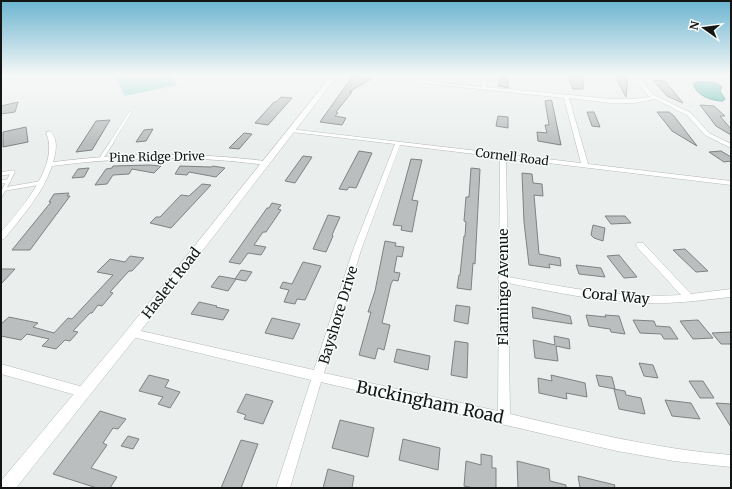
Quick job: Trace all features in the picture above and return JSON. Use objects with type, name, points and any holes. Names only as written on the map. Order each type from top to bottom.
[{"type":"street","name":"Haslett Road","points":[[6,488],[132,333],[316,99]]},
{"type":"street","points":[[567,99],[585,166]]},
{"type":"street","points":[[587,99],[623,102],[648,99]]},
{"type":"street","points":[[657,99],[689,114],[707,134],[731,146]]},
{"type":"street","name":"Cornell Road","points":[[292,130],[731,183]]},
{"type":"street","points":[[1,237],[22,210],[40,183],[49,164],[53,144],[50,134]]},
{"type":"street","name":"Bayshore Drive","points":[[283,488],[357,250],[398,143]]},
{"type":"street","name":"Pine Ridge Drive","points":[[49,164],[102,158],[154,155],[191,155],[266,163]]},
{"type":"street","name":"Flamingo Avenue","points":[[503,156],[502,280],[504,418]]},
{"type":"street","points":[[640,245],[689,298]]},
{"type":"street","name":"Coral Way","points":[[502,280],[604,296],[637,299],[689,298],[731,293]]},
{"type":"street","name":"Buckingham Road","points":[[132,333],[318,378],[657,453],[731,461]]},
{"type":"street","points":[[1,369],[83,392]]},
{"type":"lane","points":[[102,158],[130,113]]},
{"type":"lane","points":[[1,174],[12,172],[9,181],[1,194]]},
{"type":"lane","points":[[1,182],[9,181]]},
{"type":"lane","points":[[5,189],[40,183]]},
{"type":"shaded area","points":[[711,99],[725,99],[723,101]]},
{"type":"building","points":[[279,99],[291,99],[268,125],[255,123],[274,102]]},
{"type":"building","points":[[336,99],[347,99],[336,112],[338,113],[335,116],[346,118],[342,125],[320,122]]},
{"type":"building","points":[[673,99],[680,99],[683,103]]},
{"type":"building","points":[[551,100],[561,145],[538,141],[537,132],[547,133],[545,125],[549,125],[545,101]]},
{"type":"building","points":[[18,102],[15,112],[1,114],[1,106]]},
{"type":"building","points":[[700,105],[714,106],[725,116],[720,116],[731,129],[731,135],[716,126]]},
{"type":"building","points":[[587,112],[594,112],[600,127],[592,126]]},
{"type":"building","points":[[657,112],[669,112],[674,116],[697,146],[672,131]]},
{"type":"building","points":[[498,116],[508,117],[508,128],[496,126]]},
{"type":"building","points":[[110,120],[92,150],[76,152],[96,121]]},
{"type":"building","points":[[26,127],[28,142],[3,147],[3,132]]},
{"type":"building","points":[[153,129],[146,141],[136,142],[144,130]]},
{"type":"building","points":[[244,133],[252,134],[239,149],[229,148]]},
{"type":"building","points":[[359,151],[372,153],[356,188],[349,187],[347,190],[339,189]]},
{"type":"building","points":[[721,151],[731,157],[731,161],[724,162],[709,152]]},
{"type":"building","points":[[303,156],[312,157],[295,183],[285,181]]},
{"type":"building","points":[[411,159],[422,160],[412,200],[418,201],[412,232],[401,230],[402,226],[393,225]]},
{"type":"building","points":[[113,166],[161,166],[154,173],[132,169],[129,174],[113,175],[107,184],[95,185],[106,169],[112,168]]},
{"type":"building","points":[[180,166],[213,166],[225,168],[216,177],[189,172],[187,175],[175,174]]},
{"type":"building","points":[[89,168],[84,177],[72,178],[78,169]]},
{"type":"building","points":[[471,168],[480,169],[475,264],[473,263],[471,290],[457,288],[465,236],[466,222],[464,221],[466,197],[469,197]]},
{"type":"building","points":[[522,173],[532,174],[533,183],[542,184],[543,196],[534,195],[539,254],[560,258],[561,266],[549,264],[550,268],[529,265],[524,222]]},
{"type":"building","points":[[202,184],[211,185],[171,228],[150,223],[156,217],[160,217],[181,195],[189,196]]},
{"type":"building","points":[[69,193],[67,196],[70,196],[30,250],[12,250],[51,202],[49,202],[54,194]]},
{"type":"building","points":[[272,203],[281,205],[278,209],[281,210],[266,232],[263,232],[254,245],[266,247],[261,255],[248,253],[240,264],[229,262],[267,208],[269,208]]},
{"type":"building","points":[[328,215],[340,217],[326,252],[313,249]]},
{"type":"building","points":[[605,216],[625,216],[631,223],[611,224]]},
{"type":"building","points":[[593,225],[605,228],[603,241],[594,238],[591,235]]},
{"type":"building","points":[[385,241],[396,243],[395,246],[404,247],[402,257],[397,256],[394,272],[400,273],[398,281],[393,280],[391,284],[382,323],[390,325],[384,350],[378,348],[375,359],[359,355],[371,312],[368,312],[375,291]]},
{"type":"building","points":[[685,249],[708,271],[696,272],[673,250]]},
{"type":"building","points":[[619,255],[637,277],[624,278],[607,256]]},
{"type":"building","points":[[130,256],[144,258],[132,271],[129,271],[110,292],[113,293],[102,306],[98,305],[92,313],[90,313],[73,331],[78,332],[70,341],[65,340],[56,349],[42,346],[49,339],[27,334],[21,340],[1,336],[1,324],[9,317],[38,323],[33,327],[54,333],[68,318],[72,319],[113,275],[97,272],[110,259],[125,262]]},
{"type":"building","points":[[303,262],[321,266],[305,300],[297,299],[295,304],[284,302],[289,290],[280,288],[283,282],[292,284]]},
{"type":"building","points":[[576,265],[601,268],[605,277],[579,274]]},
{"type":"building","points":[[1,269],[15,269],[1,284]]},
{"type":"building","points":[[241,270],[252,272],[246,281],[235,279]]},
{"type":"building","points":[[219,276],[236,279],[228,291],[211,287]]},
{"type":"building","points":[[199,302],[229,310],[223,320],[191,314]]},
{"type":"building","points":[[456,305],[470,307],[468,324],[454,321]]},
{"type":"building","points":[[532,307],[570,316],[572,324],[533,318]]},
{"type":"building","points":[[586,315],[606,317],[605,315],[619,316],[625,334],[611,332],[610,329],[589,326]]},
{"type":"building","points":[[272,318],[300,324],[293,339],[265,333]]},
{"type":"building","points":[[633,320],[654,321],[656,326],[670,327],[678,339],[664,339],[661,334],[640,333]]},
{"type":"building","points":[[698,320],[713,338],[693,339],[680,321]]},
{"type":"building","points":[[731,332],[731,344],[721,344],[712,333]]},
{"type":"building","points":[[554,336],[569,339],[570,349],[556,346],[558,361],[535,358],[533,340],[555,345]]},
{"type":"building","points":[[455,341],[468,343],[467,378],[451,375]]},
{"type":"building","points":[[397,349],[430,356],[428,370],[394,362]]},
{"type":"building","points":[[639,363],[653,365],[658,378],[644,376]]},
{"type":"building","points":[[149,375],[169,380],[165,387],[180,392],[170,408],[158,404],[163,397],[139,391]]},
{"type":"building","points":[[551,375],[585,383],[587,397],[566,393],[567,399],[539,393],[538,378],[552,381]]},
{"type":"building","points":[[596,375],[612,377],[615,389],[599,386]]},
{"type":"building","points":[[689,381],[703,381],[714,398],[700,398]]},
{"type":"building","points":[[614,389],[625,391],[626,395],[641,398],[645,414],[619,409]]},
{"type":"building","points":[[246,394],[273,401],[263,424],[244,419],[246,415],[237,412]]},
{"type":"building","points":[[665,400],[691,403],[700,419],[672,416]]},
{"type":"building","points":[[716,403],[731,404],[731,427]]},
{"type":"building","points":[[100,411],[126,419],[118,429],[113,428],[103,443],[107,445],[91,468],[117,477],[110,488],[97,488],[53,474]]},
{"type":"building","points":[[340,420],[374,428],[368,457],[332,448]]},
{"type":"building","points":[[128,436],[139,439],[133,449],[121,446]]},
{"type":"building","points":[[403,439],[440,448],[438,470],[399,460]]},
{"type":"building","points":[[241,440],[258,444],[241,488],[221,488]]},
{"type":"building","points":[[481,454],[492,456],[492,468],[496,468],[496,488],[474,488],[464,486],[466,461],[481,465]]},
{"type":"building","points":[[517,461],[549,469],[550,481],[566,485],[566,488],[518,488]]},
{"type":"building","points":[[328,469],[354,476],[352,488],[323,488]]},
{"type":"building","points":[[578,476],[615,485],[614,488],[580,488]]}]
